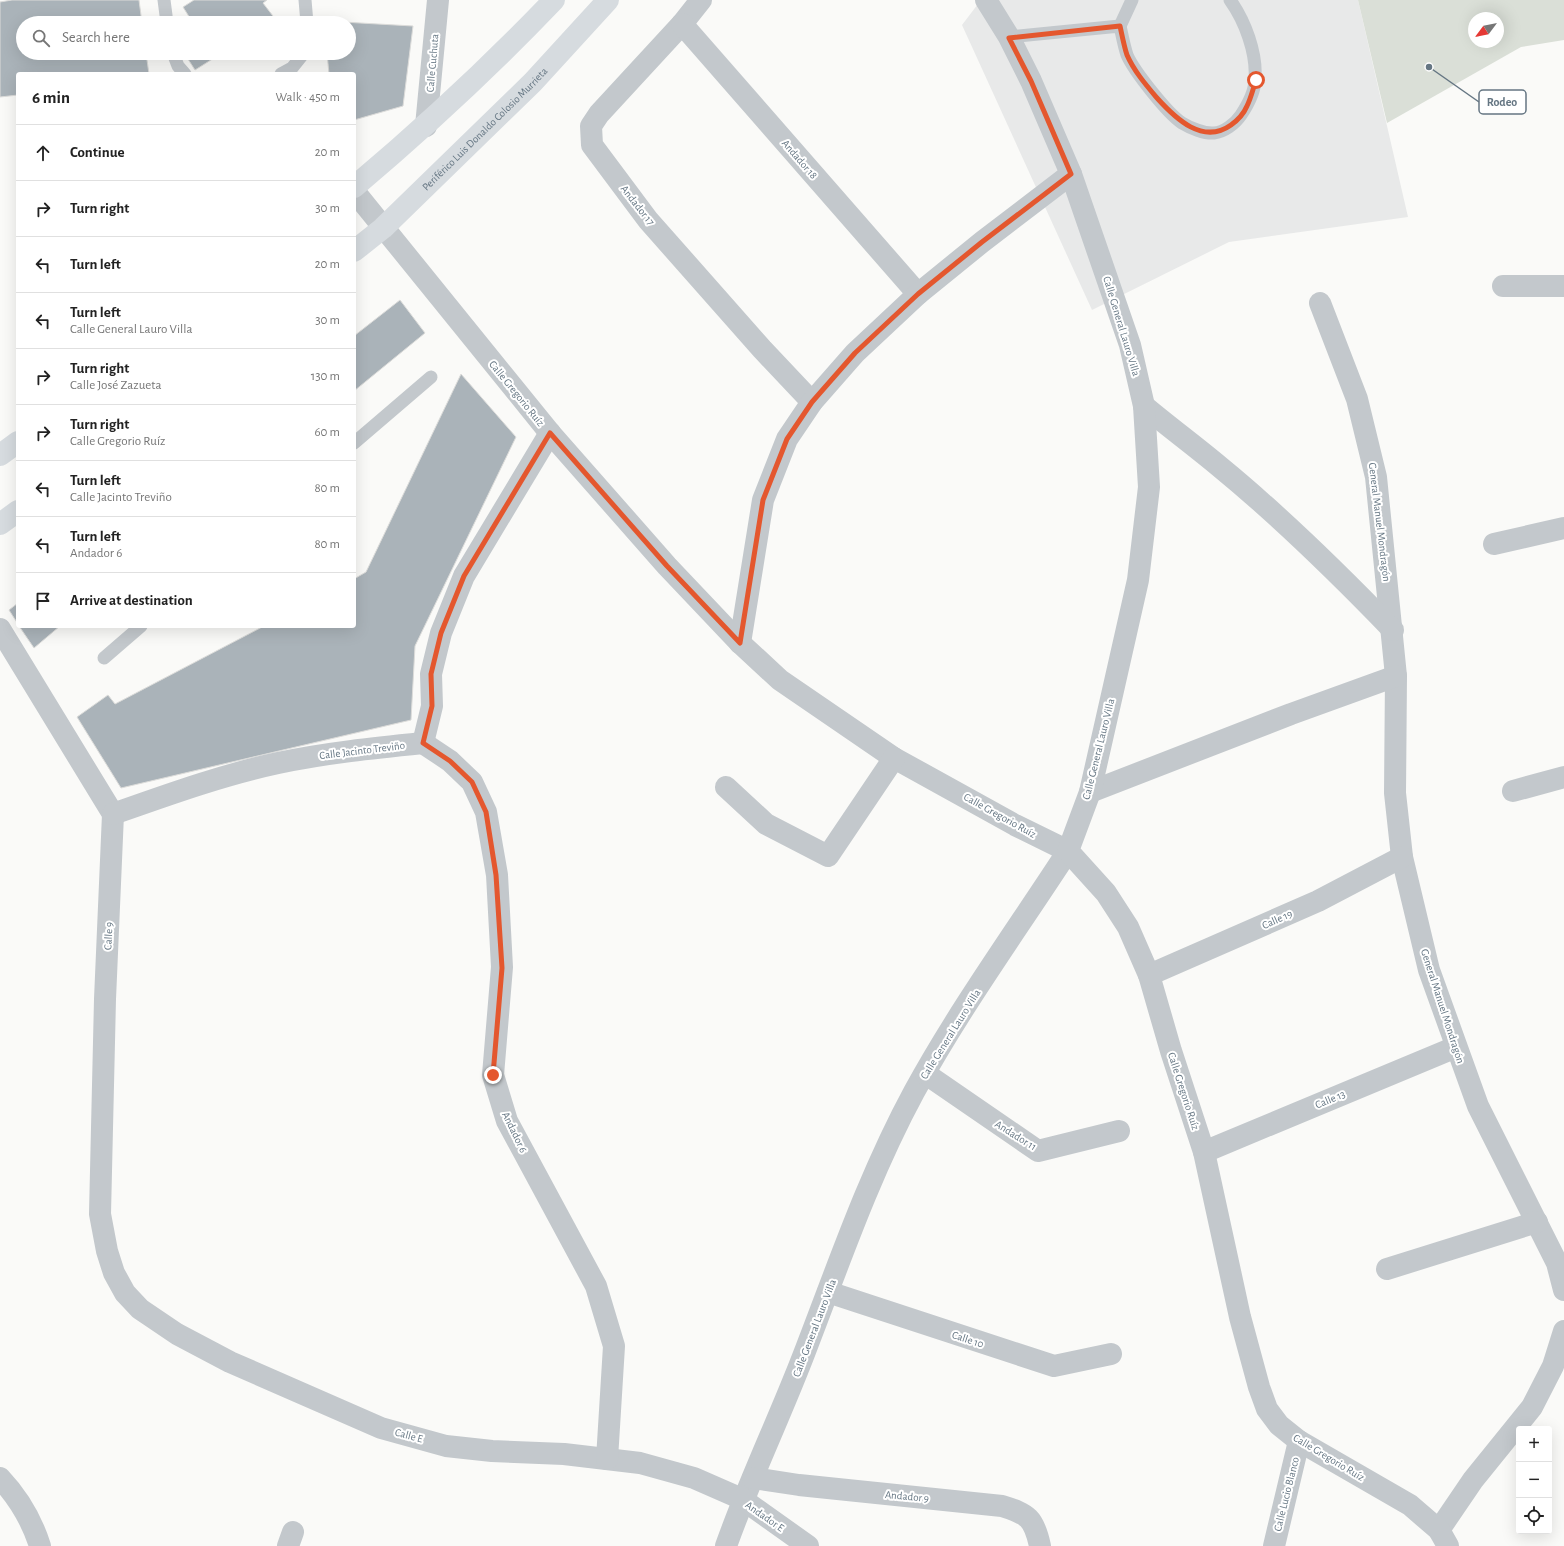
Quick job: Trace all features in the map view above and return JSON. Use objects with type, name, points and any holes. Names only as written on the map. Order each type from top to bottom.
[{"type":"main road","points":[[356,185],[426,126],[506,50],[554,0]]},
{"type":"main road","name":"Periférico Luis Donaldo Colosio Murrieta","points":[[356,249],[383,228],[533,82],[608,0]]},
{"type":"main road","points":[[0,455],[16,443]]},
{"type":"main road","points":[[0,524],[16,512]]},
{"type":"street","name":"Calle Cuchuta","points":[[426,126],[438,0]]},
{"type":"street","name":"Andador 17","points":[[701,0],[682,24],[599,114],[591,126],[592,145],[648,220],[762,349],[812,402]]},
{"type":"street","name":"Calle General Lauro Villa","points":[[726,1546],[742,1499],[753,1478],[872,1180],[914,1092],[961,1015],[1068,851],[1090,792],[1138,580],[1149,487],[1144,406],[1130,345],[1071,174],[1031,81],[1009,38],[986,0]]},
{"type":"street","name":"Andador 18","points":[[682,24],[918,294]]},
{"type":"street","points":[[740,643],[763,500],[787,439],[812,402],[855,353],[918,294],[982,242],[1071,174]]},
{"type":"street","name":"Calle Gregorio Ruíz","points":[[356,194],[550,433],[667,566],[740,643],[780,680],[894,758],[1015,825],[1068,851],[1106,893],[1124,922],[1149,975],[1171,1051],[1204,1152],[1240,1317],[1259,1387],[1267,1409],[1279,1425],[1299,1441],[1410,1505],[1444,1538]]},
{"type":"street","points":[[1503,286],[1564,286]]},
{"type":"street","name":"General Manuel Mondragón","points":[[1320,303],[1357,399],[1376,477],[1393,630],[1396,676],[1395,793],[1402,857],[1429,970],[1478,1106],[1557,1263],[1564,1290]]},
{"type":"street","points":[[1144,406],[1221,467],[1338,574],[1393,630]]},
{"type":"street","points":[[423,743],[432,706],[431,674],[441,633],[462,583],[513,493],[550,433]]},
{"type":"street","points":[[1494,544],[1564,528]]},
{"type":"street","points":[[0,629],[113,814]]},
{"type":"street","points":[[1090,792],[1291,714],[1396,676]]},
{"type":"street","name":"Calle Jacinto Treviño","points":[[113,814],[224,777],[278,763],[345,751],[423,743]]},
{"type":"street","name":"Andador 6","points":[[423,743],[450,761],[472,782],[486,812],[496,875],[502,968],[493,1075],[507,1121],[596,1286],[612,1338],[614,1346],[607,1459]]},
{"type":"street","points":[[726,787],[766,824],[828,856],[894,758]]},
{"type":"street","points":[[1513,791],[1564,777]]},
{"type":"street","name":"Calle 9","points":[[113,814],[105,999],[100,1214],[107,1251],[114,1273]]},
{"type":"street","name":"Calle 19","points":[[1149,975],[1318,901],[1402,857]]},
{"type":"street","name":"Calle 13","points":[[1204,1152],[1456,1047]]},
{"type":"street","name":"Andador 11","points":[[926,1074],[1038,1151],[1119,1131]]},
{"type":"street","points":[[1387,1269],[1537,1222]]},
{"type":"street","name":"Calle E","points":[[114,1273],[125,1293],[140,1309],[177,1334],[230,1362],[381,1428],[446,1446],[492,1451],[564,1454],[640,1463],[686,1476],[742,1499]]},
{"type":"street","name":"Calle 10","points":[[828,1292],[1054,1366],[1111,1354]]},
{"type":"street","points":[[1444,1538],[1473,1480],[1532,1407],[1553,1366],[1564,1331]]},
{"type":"street","name":"Calle Lucio Blanco","points":[[1274,1546],[1299,1441]]},
{"type":"street","points":[[0,1478],[23,1509],[36,1533],[40,1546]]},
{"type":"street","name":"Andador 9","points":[[753,1478],[815,1487],[1002,1506],[1020,1511],[1028,1517],[1037,1534],[1040,1546]]},
{"type":"street","name":"Andador E","points":[[742,1499],[808,1546]]},
{"type":"lane","points":[[164,0],[166,16]]},
{"type":"lane","points":[[305,0],[306,16]]},
{"type":"lane","points":[[1132,0],[1120,26],[1127,55],[1142,80],[1182,123],[1200,131],[1213,133],[1224,130],[1237,120],[1247,107],[1256,80],[1253,54],[1239,13],[1230,0]]},
{"type":"lane","points":[[1009,38],[1120,26]]},
{"type":"lane","points":[[176,60],[178,66],[183,72]]},
{"type":"lane","points":[[285,72],[292,68],[298,60]]},
{"type":"lane","points":[[356,441],[431,377]]},
{"type":"lane","points":[[104,658],[139,628]]},
{"type":"shaded area","points":[[981,0],[1358,0],[1408,217],[1229,242],[1092,310],[962,25]]},
{"type":"shaded area","points":[[1358,0],[1564,0],[1564,40],[1521,47],[1387,123]]},
{"type":"building","points":[[12,0],[139,0],[141,16],[16,16],[16,60],[147,60],[149,72],[16,72],[16,95],[0,97],[0,2]]},
{"type":"building","points":[[194,0],[267,0],[263,3],[273,16],[189,16],[183,7]]},
{"type":"building","points":[[356,23],[413,26],[403,106],[356,119],[356,72],[329,72],[328,60],[356,60]]},
{"type":"building","points":[[189,60],[211,60],[195,70]]},
{"type":"building","points":[[400,300],[425,333],[356,389],[356,334]]},
{"type":"building","points":[[461,374],[516,437],[415,646],[411,720],[121,788],[77,717],[108,695],[115,704],[260,628],[356,628],[356,578],[366,572]]},
{"type":"building","points":[[16,605],[16,621],[9,610]]},
{"type":"building","points":[[20,628],[58,628],[34,648]]},
{"type":"place","name":"Rodeo","points":[[1429,67]]},
{"type":"route","points":[[493,1075],[502,968],[496,875],[486,812],[472,782],[450,761],[423,743],[432,706],[431,674],[441,633],[464,576],[550,433],[667,566],[740,643],[763,500],[787,439],[812,402],[855,353],[918,294],[982,242],[1071,174],[1031,81],[1009,38],[1120,26],[1127,55],[1142,80],[1182,123],[1200,131],[1213,133],[1224,130],[1237,120],[1247,107],[1256,80]]}]
